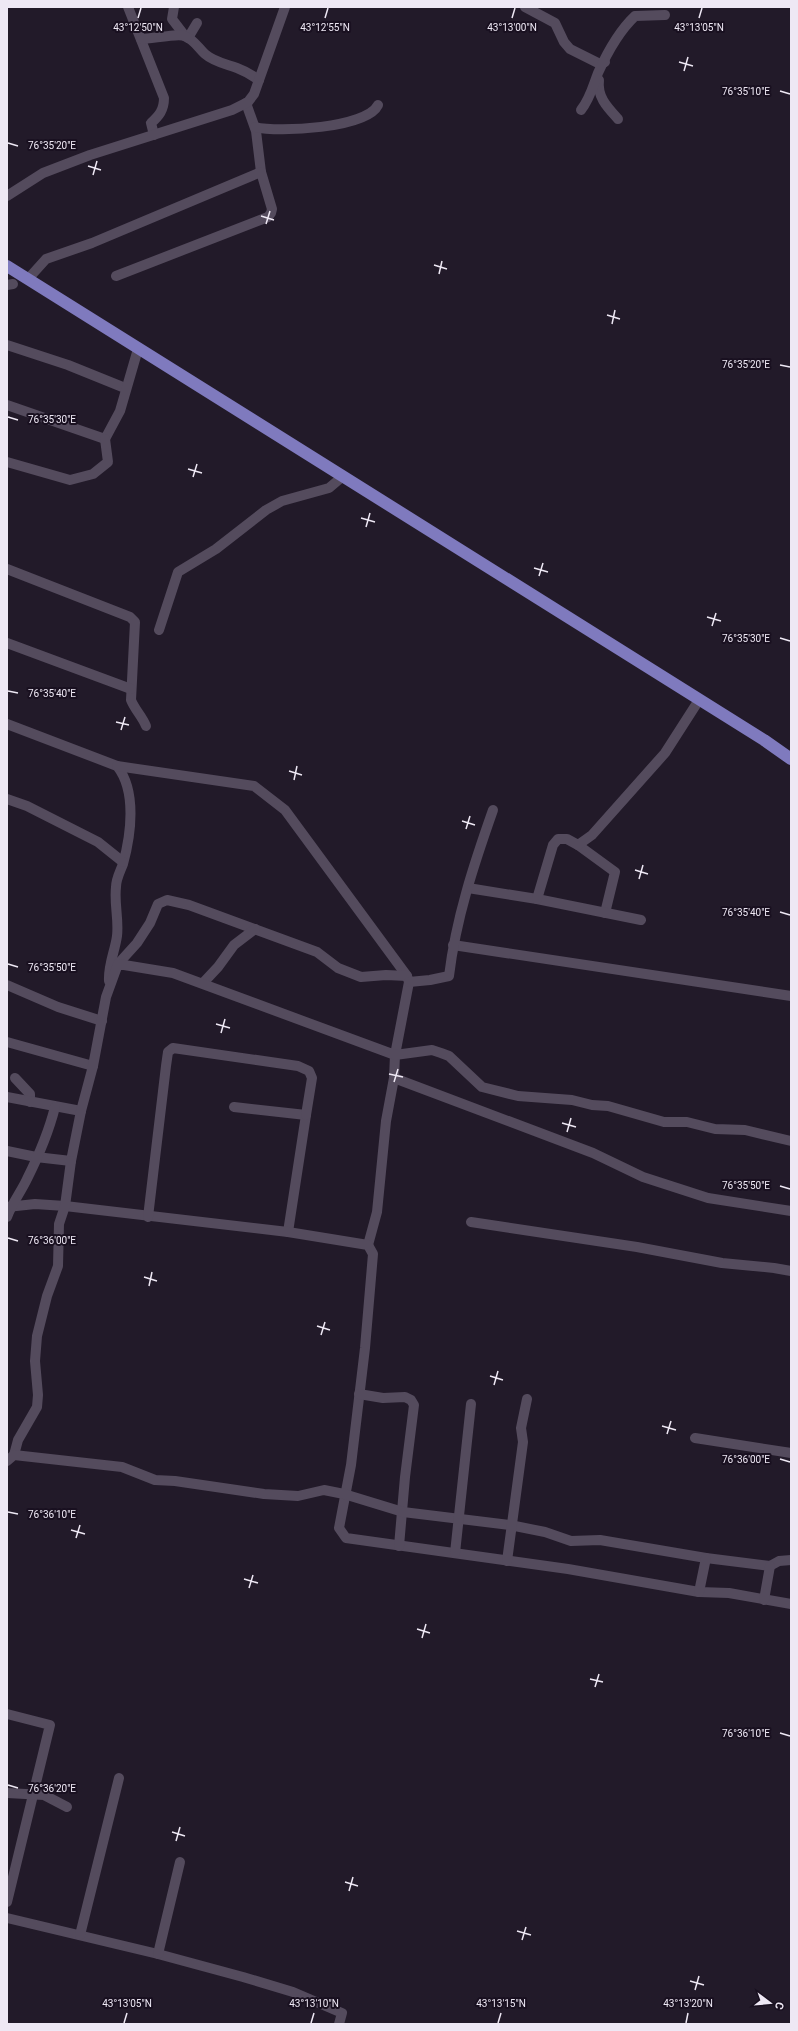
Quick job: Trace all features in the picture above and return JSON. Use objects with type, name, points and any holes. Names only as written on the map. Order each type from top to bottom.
[{"type":"main road","points":[[7,266],[791,759]]},
{"type":"street","points":[[128,7],[164,98],[164,106],[161,112],[151,123],[154,135]]},
{"type":"street","points":[[174,7],[172,20],[186,37],[206,55],[218,62],[248,73],[259,80]]},
{"type":"street","points":[[7,196],[43,173],[232,110],[246,103],[254,94],[284,7]]},
{"type":"street","points":[[525,7],[555,23],[564,42],[570,49],[600,64],[603,64]]},
{"type":"street","points":[[581,110],[586,103],[603,64],[624,26],[635,16],[665,15]]},
{"type":"street","points":[[186,37],[197,23]]},
{"type":"street","points":[[141,39],[165,38],[177,35],[186,37]]},
{"type":"street","points":[[603,64],[598,90],[604,102],[618,119]]},
{"type":"street","points":[[116,276],[268,217],[272,209],[261,172],[255,127],[246,103]]},
{"type":"street","points":[[255,127],[273,129],[331,126],[361,119],[375,110],[378,105]]},
{"type":"street","points":[[28,279],[46,259],[92,243],[261,172]]},
{"type":"street","points":[[7,345],[68,365],[125,388]]},
{"type":"street","points":[[7,462],[70,480],[93,474],[108,462],[105,439],[120,411],[125,388],[138,349]]},
{"type":"street","points":[[7,405],[105,439]]},
{"type":"street","points":[[159,630],[178,572],[216,549],[266,510],[282,501],[330,488],[342,477]]},
{"type":"street","points":[[7,569],[123,614],[135,622],[130,689],[131,700],[134,709],[144,720],[146,726]]},
{"type":"street","points":[[7,643],[130,689]]},
{"type":"street","points":[[578,845],[592,835],[665,753],[699,700]]},
{"type":"street","points":[[7,724],[117,766],[254,786],[285,810],[408,979],[395,1055],[394,1078],[386,1121],[377,1212],[368,1246],[373,1254],[359,1394],[350,1465],[339,1528],[346,1538],[583,1572],[699,1592],[729,1593],[791,1604]]},
{"type":"street","points":[[110,988],[109,967],[118,925],[115,893],[116,880],[123,862],[130,825],[131,798],[122,773],[117,766]]},
{"type":"street","points":[[7,799],[27,806],[98,842],[123,862]]},
{"type":"street","points":[[493,810],[468,888],[453,945],[449,976],[430,980],[408,979],[386,975],[361,977],[338,968],[317,952],[189,905],[167,900],[158,904],[150,924],[118,964],[110,988],[93,1066],[81,1111],[71,1161],[65,1206],[59,1224],[58,1266],[37,1336],[35,1361],[38,1395],[37,1407],[18,1440],[10,1458],[122,1467],[156,1480],[175,1481],[264,1494],[298,1496],[324,1490],[344,1494],[403,1512],[510,1525],[546,1532],[571,1541],[600,1540],[706,1558],[770,1566],[779,1561],[791,1560]]},
{"type":"street","points":[[537,899],[553,845],[558,839],[567,839],[616,872],[605,913]]},
{"type":"street","points":[[468,888],[537,899],[641,920]]},
{"type":"street","points":[[203,983],[218,967],[234,945],[255,929]]},
{"type":"street","points":[[453,945],[791,996]]},
{"type":"street","points":[[118,964],[173,973],[395,1055],[432,1050],[441,1053],[449,1056],[482,1087],[518,1096],[572,1100],[592,1105],[608,1106],[664,1122],[687,1122],[715,1129],[745,1130],[791,1141]]},
{"type":"street","points":[[7,985],[58,1007],[102,1022]]},
{"type":"street","points":[[7,1042],[93,1066]]},
{"type":"street","points":[[148,1217],[168,1052],[173,1048],[298,1066],[309,1071],[312,1078],[288,1232]]},
{"type":"street","points":[[15,1078],[30,1094],[30,1102]]},
{"type":"street","points":[[394,1078],[593,1153],[643,1177],[708,1198],[791,1211]]},
{"type":"street","points":[[7,1097],[81,1111]]},
{"type":"street","points":[[8,1210],[26,1180],[50,1124],[55,1107]]},
{"type":"street","points":[[234,1107],[306,1115]]},
{"type":"street","points":[[7,1151],[36,1157],[71,1161]]},
{"type":"street","points":[[8,1210],[35,1204],[65,1206],[148,1217],[288,1232],[368,1246]]},
{"type":"street","points":[[470,1222],[637,1247],[722,1263],[791,1271]]},
{"type":"street","points":[[359,1394],[382,1398],[405,1397],[411,1400],[414,1405],[405,1477],[399,1546]]},
{"type":"street","points":[[507,1561],[510,1525],[523,1442],[522,1428],[527,1399]]},
{"type":"street","points":[[455,1553],[471,1404]]},
{"type":"street","points":[[695,1438],[791,1453]]},
{"type":"street","points":[[699,1592],[706,1558]]},
{"type":"street","points":[[764,1600],[770,1566]]},
{"type":"street","points":[[7,1714],[50,1725],[7,1902]]},
{"type":"street","points":[[80,1935],[119,1778]]},
{"type":"street","points":[[7,1793],[50,1797],[66,1807]]},
{"type":"street","points":[[158,1954],[180,1862]]},
{"type":"street","points":[[7,1918],[158,1954],[293,1992],[342,2013],[339,2024]]}]
